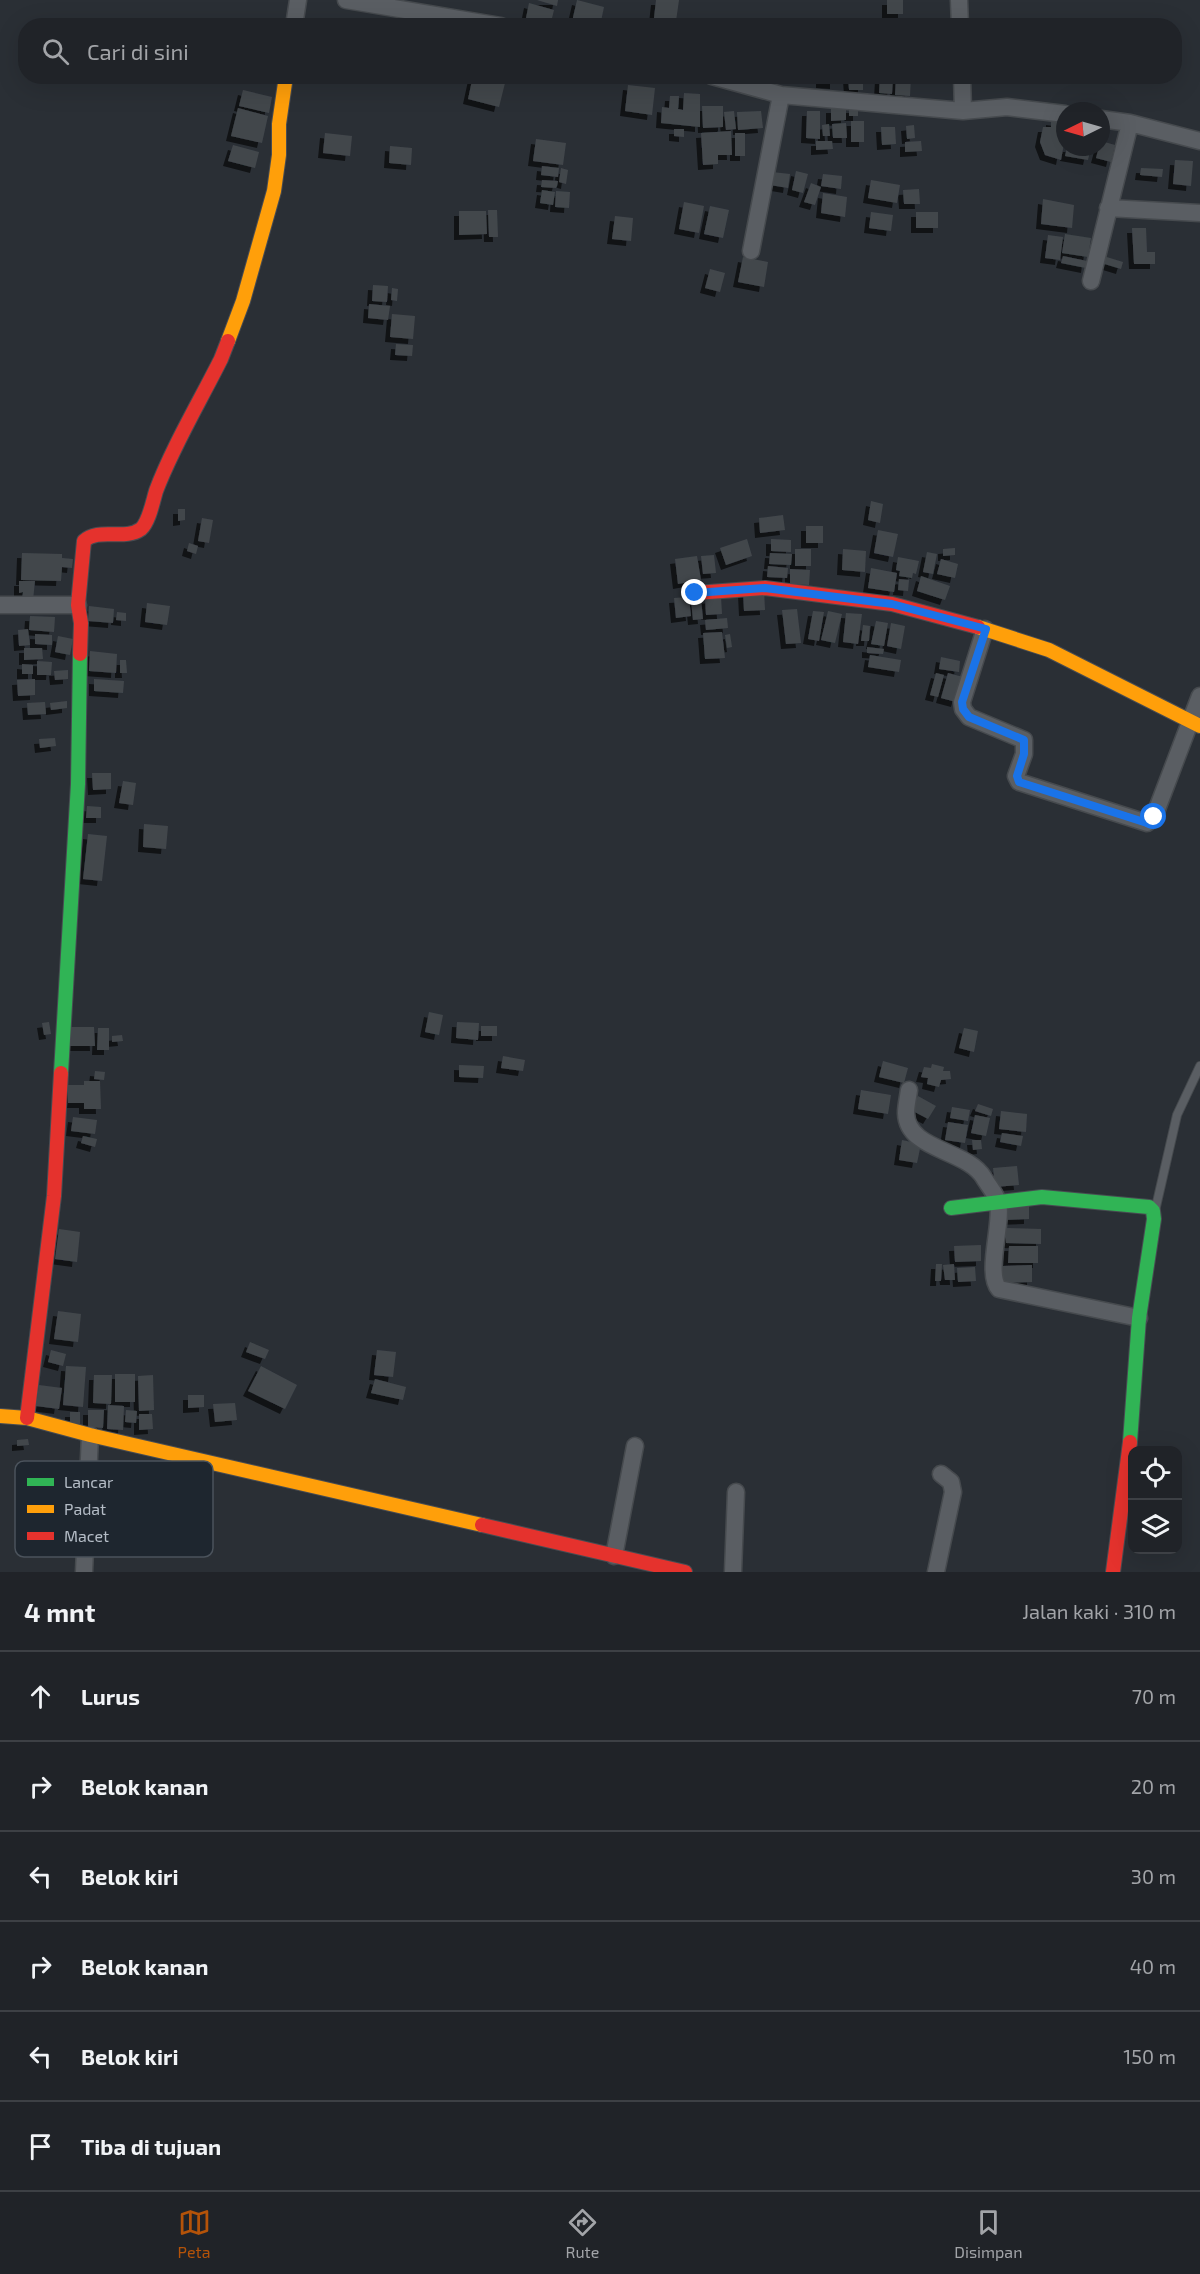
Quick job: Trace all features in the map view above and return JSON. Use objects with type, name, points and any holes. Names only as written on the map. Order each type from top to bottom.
[{"type":"street","points":[[295,18],[298,0]]},
{"type":"street","points":[[346,0],[453,18]]},
{"type":"street","points":[[959,0],[960,18]]},
{"type":"street","points":[[27,1418],[55,1184],[80,732],[81,623],[78,605],[84,541],[88,537],[97,535],[135,532],[143,527],[159,484],[220,359],[243,301],[274,192],[279,155],[279,124],[285,84]]},
{"type":"street","points":[[741,84],[781,95],[963,111],[1007,107],[1056,113]]},
{"type":"street","points":[[962,84],[963,111]]},
{"type":"street","points":[[751,251],[781,95]]},
{"type":"street","points":[[1110,120],[1130,123],[1200,141]]},
{"type":"street","points":[[1090,281],[1130,123]]},
{"type":"street","points":[[1108,208],[1200,213]]},
{"type":"street","points":[[695,593],[765,588],[892,604],[986,629],[1049,650],[1195,723]]},
{"type":"street","points":[[0,605],[78,605]]},
{"type":"street","points":[[986,629],[962,702],[963,709],[969,717],[1024,740],[1024,754],[1017,776],[1019,782],[1147,823],[1154,817],[1195,723],[1200,696]]},
{"type":"street","points":[[909,1090],[906,1114],[909,1126],[915,1135],[926,1143],[960,1157],[981,1173],[998,1203],[994,1276],[999,1289],[1139,1318]]},
{"type":"street","points":[[951,1208],[1042,1197],[1149,1207],[1154,1214],[1151,1250],[1139,1318],[1129,1450],[1113,1572]]},
{"type":"street","points":[[0,1416],[27,1418],[198,1461]]},
{"type":"street","points":[[89,1461],[90,1435]]},
{"type":"street","points":[[624,1563],[635,1446]]},
{"type":"street","points":[[213,1464],[624,1563],[685,1572]]},
{"type":"street","points":[[936,1572],[953,1492],[951,1482],[941,1474]]},
{"type":"street","points":[[733,1572],[736,1492]]},
{"type":"street","points":[[84,1572],[85,1557]]},
{"type":"lane","points":[[1154,1214],[1177,1114],[1200,1066]]},
{"type":"building","points":[[537,0],[558,0],[557,6]]},
{"type":"building","points":[[577,0],[604,7],[602,18],[573,18]]},
{"type":"building","points":[[656,0],[679,0],[676,18],[654,18]]},
{"type":"building","points":[[887,0],[903,0],[903,14],[887,14]]},
{"type":"building","points":[[529,3],[554,10],[552,18],[526,18]]},
{"type":"building","points":[[398,14],[409,16],[409,18],[397,18]]},
{"type":"building","points":[[413,14],[425,15],[425,18],[413,18]]},
{"type":"building","points":[[471,84],[505,84],[499,107],[468,99]]},
{"type":"building","points":[[849,84],[863,84],[863,90],[849,90]]},
{"type":"building","points":[[880,84],[893,84],[892,94],[879,93]]},
{"type":"building","points":[[896,84],[911,84],[910,96],[895,95]]},
{"type":"building","points":[[628,85],[655,88],[652,115],[625,111]]},
{"type":"building","points":[[243,90],[272,97],[269,113],[239,106]]},
{"type":"building","points":[[684,93],[700,94],[700,127],[661,123],[662,107],[669,108],[670,96],[679,96],[678,109],[683,110]]},
{"type":"building","points":[[702,106],[723,106],[723,127],[703,128]]},
{"type":"building","points":[[238,108],[268,116],[262,143],[231,136]]},
{"type":"building","points":[[831,108],[846,108],[846,120],[831,121]]},
{"type":"building","points":[[849,108],[858,108],[858,116],[849,116]]},
{"type":"building","points":[[734,111],[736,129],[726,130],[724,112]]},
{"type":"building","points":[[761,111],[763,128],[738,130],[737,112]]},
{"type":"building","points":[[807,111],[820,111],[820,139],[806,138]]},
{"type":"building","points":[[1051,120],[1056,121],[1056,156],[1062,156],[1061,160],[1045,155],[1040,142],[1043,127],[1051,127]]},
{"type":"building","points":[[851,121],[864,121],[864,142],[851,142]]},
{"type":"building","points":[[846,123],[847,138],[833,138],[832,124]]},
{"type":"building","points":[[829,124],[830,136],[823,136],[822,125]]},
{"type":"building","points":[[914,125],[915,138],[907,139],[906,126]]},
{"type":"building","points":[[881,127],[895,127],[896,144],[882,145]]},
{"type":"building","points":[[674,129],[684,129],[684,137],[674,136]]},
{"type":"building","points":[[731,131],[732,155],[718,155],[718,164],[703,165],[701,133]]},
{"type":"building","points":[[325,133],[352,136],[350,156],[323,153]]},
{"type":"building","points":[[735,133],[745,133],[745,156],[735,156]]},
{"type":"building","points":[[536,139],[566,143],[563,165],[533,161]]},
{"type":"building","points":[[816,141],[832,141],[833,149],[816,150]]},
{"type":"building","points":[[921,141],[922,151],[905,152],[905,142]]},
{"type":"building","points":[[1110,144],[1115,145],[1111,162],[1096,158],[1097,156],[1110,156]]},
{"type":"building","points":[[233,145],[259,152],[255,168],[228,161]]},
{"type":"building","points":[[390,146],[412,148],[411,165],[389,163]]},
{"type":"building","points":[[1065,156],[1089,156],[1088,160]]},
{"type":"building","points":[[1175,160],[1193,161],[1191,186],[1173,184]]},
{"type":"building","points":[[542,166],[559,168],[558,177],[541,175]]},
{"type":"building","points":[[561,168],[568,170],[566,184],[559,182]]},
{"type":"building","points":[[1141,168],[1163,169],[1162,177],[1140,175]]},
{"type":"building","points":[[796,171],[808,174],[803,193],[792,190]]},
{"type":"building","points":[[772,172],[790,174],[788,188],[770,185]]},
{"type":"building","points":[[823,174],[842,176],[841,189],[821,186]]},
{"type":"building","points":[[542,180],[558,181],[557,186],[556,188],[541,187]]},
{"type":"building","points":[[871,180],[900,185],[897,203],[868,198]]},
{"type":"building","points":[[811,183],[821,187],[815,205],[804,202]]},
{"type":"building","points":[[919,189],[920,204],[904,204],[903,190]]},
{"type":"building","points":[[542,190],[555,192],[553,205],[540,203]]},
{"type":"building","points":[[556,191],[570,192],[569,208],[555,207]]},
{"type":"building","points":[[823,193],[847,197],[845,217],[821,213]]},
{"type":"building","points":[[1043,199],[1074,205],[1072,228],[1041,224]]},
{"type":"building","points":[[684,202],[704,206],[699,233],[679,229]]},
{"type":"building","points":[[710,206],[729,210],[723,238],[704,234]]},
{"type":"building","points":[[488,210],[497,210],[498,237],[489,237]]},
{"type":"building","points":[[459,211],[486,211],[487,234],[459,235]]},
{"type":"building","points":[[871,212],[893,215],[891,231],[869,228]]},
{"type":"building","points":[[916,212],[938,212],[938,228],[916,228]]},
{"type":"building","points":[[615,216],[633,218],[631,241],[612,239]]},
{"type":"building","points":[[1132,228],[1146,228],[1147,252],[1155,252],[1155,264],[1134,264]]},
{"type":"building","points":[[1065,234],[1091,238],[1088,257],[1062,253]]},
{"type":"building","points":[[1048,235],[1063,237],[1060,260],[1045,258]]},
{"type":"building","points":[[1100,255],[1123,262],[1121,269],[1098,262]]},
{"type":"building","points":[[1063,256],[1087,261],[1086,268],[1061,263]]},
{"type":"building","points":[[743,257],[768,262],[764,287],[738,282]]},
{"type":"building","points":[[710,269],[725,273],[720,292],[705,288]]},
{"type":"building","points":[[373,285],[388,286],[387,302],[372,301]]},
{"type":"building","points":[[392,288],[398,289],[397,301],[391,300]]},
{"type":"building","points":[[369,304],[390,306],[388,320],[368,318]]},
{"type":"building","points":[[392,314],[415,316],[413,339],[390,337]]},
{"type":"building","points":[[396,344],[413,345],[412,356],[395,355]]},
{"type":"building","points":[[871,501],[883,504],[880,523],[868,520]]},
{"type":"building","points":[[178,509],[185,509],[185,520],[178,521]]},
{"type":"building","points":[[783,515],[785,530],[760,533],[759,518]]},
{"type":"building","points":[[202,518],[213,520],[209,543],[198,541]]},
{"type":"building","points":[[806,526],[823,526],[823,543],[806,543]]},
{"type":"building","points":[[878,530],[898,534],[893,557],[874,553]]},
{"type":"building","points":[[747,539],[752,556],[726,565],[720,548]]},
{"type":"building","points":[[771,539],[791,540],[791,552],[771,551]]},
{"type":"building","points":[[189,543],[198,546],[196,554],[187,551]]},
{"type":"building","points":[[955,548],[955,555],[943,556],[943,549]]},
{"type":"building","points":[[795,549],[811,549],[811,566],[795,566]]},
{"type":"building","points":[[843,549],[866,551],[865,572],[842,570]]},
{"type":"building","points":[[927,552],[937,554],[933,574],[923,572]]},
{"type":"building","points":[[22,553],[62,554],[62,558],[73,559],[72,568],[62,567],[61,581],[21,580]]},
{"type":"building","points":[[770,553],[792,554],[791,565],[769,564]]},
{"type":"building","points":[[714,555],[716,573],[703,574],[701,556]]},
{"type":"building","points":[[697,556],[701,580],[678,584],[675,559]]},
{"type":"building","points":[[898,557],[919,561],[916,574],[913,573],[912,578],[899,576],[900,571],[896,570]]},
{"type":"building","points":[[941,559],[958,564],[955,578],[937,574]]},
{"type":"building","points":[[768,566],[788,568],[787,578],[767,577]]},
{"type":"building","points":[[871,568],[897,573],[894,592],[868,588]]},
{"type":"building","points":[[790,569],[810,570],[809,585],[790,584]]},
{"type":"building","points":[[921,576],[950,586],[945,600],[917,591]]},
{"type":"building","points":[[899,579],[909,580],[908,591],[898,590]]},
{"type":"building","points":[[19,581],[35,581],[33,600],[22,600],[23,592],[19,593]]},
{"type":"building","points":[[764,590],[765,610],[744,611],[743,591]]},
{"type":"building","points":[[689,597],[691,616],[676,618],[674,598]]},
{"type":"building","points":[[721,597],[722,614],[706,615],[705,599]]},
{"type":"building","points":[[701,599],[703,619],[693,620],[691,600]]},
{"type":"building","points":[[147,603],[170,606],[167,625],[145,622]]},
{"type":"building","points":[[89,606],[114,609],[113,623],[88,621]]},
{"type":"building","points":[[797,609],[801,643],[786,644],[782,610]]},
{"type":"building","points":[[813,611],[824,612],[819,641],[808,639]]},
{"type":"building","points":[[828,611],[842,614],[835,643],[821,640]]},
{"type":"building","points":[[117,612],[126,613],[126,621],[116,620]]},
{"type":"building","points":[[846,613],[862,614],[858,644],[843,642]]},
{"type":"building","points":[[30,616],[55,617],[54,632],[29,630]]},
{"type":"building","points":[[727,618],[728,628],[706,630],[705,620]]},
{"type":"building","points":[[876,621],[888,623],[884,646],[871,644]]},
{"type":"building","points":[[891,623],[905,626],[901,649],[887,646]]},
{"type":"building","points":[[863,625],[870,626],[869,641],[861,641]]},
{"type":"building","points":[[28,629],[30,645],[19,646],[18,630]]},
{"type":"building","points":[[722,632],[725,658],[705,659],[703,633]]},
{"type":"building","points":[[35,634],[52,635],[52,645],[35,644]]},
{"type":"building","points":[[730,634],[732,647],[727,648],[725,635]]},
{"type":"building","points":[[58,636],[73,639],[70,655],[55,652]]},
{"type":"building","points":[[867,647],[884,649],[883,654],[867,653]]},
{"type":"building","points":[[24,648],[42,648],[43,659],[24,660]]},
{"type":"building","points":[[90,651],[117,654],[116,673],[89,671]]},
{"type":"building","points":[[870,655],[901,660],[899,672],[868,667]]},
{"type":"building","points":[[941,657],[960,661],[959,672],[939,669]]},
{"type":"building","points":[[120,660],[126,660],[127,673],[120,673]]},
{"type":"building","points":[[37,661],[52,662],[51,675],[37,675]]},
{"type":"building","points":[[22,664],[33,665],[33,674],[22,674]]},
{"type":"building","points":[[68,670],[68,679],[55,680],[54,671]]},
{"type":"building","points":[[936,673],[944,675],[938,697],[930,695]]},
{"type":"building","points":[[948,673],[963,677],[956,702],[941,698]]},
{"type":"building","points":[[35,679],[35,695],[18,696],[17,680]]},
{"type":"building","points":[[94,679],[124,681],[123,693],[94,691]]},
{"type":"building","points":[[67,701],[67,708],[51,710],[50,703]]},
{"type":"building","points":[[45,702],[46,714],[28,715],[27,703]]},
{"type":"building","points":[[55,738],[56,746],[40,748],[39,739]]},
{"type":"building","points":[[92,773],[111,773],[111,789],[93,790]]},
{"type":"building","points":[[123,781],[136,783],[133,805],[119,803]]},
{"type":"building","points":[[87,806],[101,807],[101,818],[86,818]]},
{"type":"building","points":[[144,824],[168,826],[166,849],[143,847]]},
{"type":"building","points":[[88,834],[107,836],[102,881],[83,879]]},
{"type":"building","points":[[429,1012],[443,1015],[439,1035],[425,1032]]},
{"type":"building","points":[[49,1022],[51,1034],[44,1035],[42,1023]]},
{"type":"building","points":[[457,1022],[479,1023],[478,1040],[456,1038]]},
{"type":"building","points":[[481,1026],[497,1026],[497,1036],[481,1036]]},
{"type":"building","points":[[70,1027],[94,1027],[95,1046],[70,1046]]},
{"type":"building","points":[[98,1028],[109,1028],[109,1050],[97,1050]]},
{"type":"building","points":[[964,1028],[978,1031],[974,1052],[959,1048]]},
{"type":"building","points":[[122,1035],[123,1041],[112,1042],[112,1036]]},
{"type":"building","points":[[503,1056],[525,1060],[523,1071],[501,1068]]},
{"type":"building","points":[[883,1061],[908,1068],[904,1083],[879,1077]]},
{"type":"building","points":[[932,1064],[944,1067],[943,1071],[950,1071],[951,1079],[941,1080],[939,1087],[927,1084],[928,1078],[921,1077],[924,1067],[931,1068]]},
{"type":"building","points":[[459,1065],[484,1066],[483,1078],[459,1077]]},
{"type":"building","points":[[95,1071],[105,1072],[104,1080],[94,1079]]},
{"type":"building","points":[[84,1081],[100,1081],[101,1109],[84,1109],[84,1103],[68,1103],[68,1085],[84,1085]]},
{"type":"building","points":[[861,1090],[891,1095],[888,1114],[858,1109]]},
{"type":"building","points":[[918,1096],[936,1106],[928,1119],[911,1110]]},
{"type":"building","points":[[978,1104],[993,1109],[991,1116],[975,1111]]},
{"type":"building","points":[[952,1107],[970,1110],[968,1121],[950,1118]]},
{"type":"building","points":[[1001,1111],[1027,1114],[1026,1132],[999,1129]]},
{"type":"building","points":[[975,1115],[990,1118],[986,1136],[971,1133]]},
{"type":"building","points":[[73,1117],[97,1120],[95,1134],[71,1131]]},
{"type":"building","points":[[948,1122],[968,1125],[965,1143],[945,1140]]},
{"type":"building","points":[[1002,1133],[1023,1136],[1021,1146],[1000,1142]]},
{"type":"building","points":[[83,1136],[97,1139],[95,1147],[81,1143]]},
{"type":"building","points":[[902,1140],[921,1144],[917,1163],[899,1160]]},
{"type":"building","points":[[972,1140],[981,1140],[982,1149],[973,1150]]},
{"type":"building","points":[[1017,1166],[1019,1185],[995,1187],[993,1168]]},
{"type":"building","points":[[1029,1203],[1029,1219],[1003,1220],[1002,1204]]},
{"type":"building","points":[[1006,1228],[1041,1229],[1041,1244],[1006,1243]]},
{"type":"building","points":[[59,1229],[80,1232],[77,1262],[55,1259]]},
{"type":"building","points":[[981,1245],[981,1261],[955,1262],[954,1246]]},
{"type":"building","points":[[1009,1246],[1038,1246],[1038,1263],[1008,1263]]},
{"type":"building","points":[[936,1264],[942,1264],[941,1281],[935,1281]]},
{"type":"building","points":[[954,1264],[955,1280],[945,1280],[943,1265]]},
{"type":"building","points":[[1032,1265],[1032,1282],[1003,1283],[1003,1266]]},
{"type":"building","points":[[975,1267],[976,1281],[958,1282],[957,1268]]},
{"type":"building","points":[[58,1311],[81,1314],[78,1342],[54,1339]]},
{"type":"building","points":[[250,1342],[269,1350],[265,1359],[246,1352]]},
{"type":"building","points":[[51,1350],[66,1354],[63,1366],[48,1362]]},
{"type":"building","points":[[377,1350],[396,1352],[393,1377],[374,1375]]},
{"type":"building","points":[[66,1366],[86,1367],[83,1407],[63,1405]]},
{"type":"building","points":[[261,1366],[297,1385],[285,1409],[248,1391]]},
{"type":"building","points":[[115,1374],[135,1374],[135,1402],[115,1402]]},
{"type":"building","points":[[94,1375],[112,1375],[111,1404],[93,1403]]},
{"type":"building","points":[[153,1375],[154,1410],[139,1411],[138,1376]]},
{"type":"building","points":[[375,1379],[406,1387],[403,1400],[371,1393]]},
{"type":"building","points":[[39,1385],[62,1388],[59,1409],[36,1406]]},
{"type":"building","points":[[188,1395],[204,1395],[204,1407],[188,1408]]},
{"type":"building","points":[[235,1403],[237,1420],[215,1422],[213,1404]]},
{"type":"building","points":[[108,1405],[124,1406],[123,1430],[107,1429]]},
{"type":"building","points":[[88,1410],[104,1410],[103,1428],[88,1427]]},
{"type":"building","points":[[126,1410],[137,1411],[136,1423],[125,1422]]},
{"type":"building","points":[[70,1412],[80,1412],[80,1424],[70,1423]]},
{"type":"building","points":[[139,1414],[152,1414],[153,1429],[139,1430]]},
{"type":"building","points":[[28,1439],[29,1445],[17,1446],[17,1440]]},
{"type":"traffic: fast","points":[[61,1073],[78,784],[80,654]]},
{"type":"traffic: fast","points":[[951,1208],[1042,1197],[1149,1207],[1153,1211],[1154,1219],[1139,1318],[1130,1442]]},
{"type":"traffic: slow","points":[[228,341],[243,301],[274,191],[285,84]]},
{"type":"traffic: slow","points":[[978,627],[1049,650],[1200,726]]},
{"type":"traffic: slow","points":[[0,1416],[27,1418],[203,1461]]},
{"type":"traffic: slow","points":[[213,1463],[482,1525]]},
{"type":"traffic: jam","points":[[80,654],[81,623],[78,605],[84,541],[97,535],[127,534],[144,526],[170,458],[228,341]]},
{"type":"traffic: jam","points":[[695,593],[765,588],[892,604],[978,627]]},
{"type":"traffic: jam","points":[[27,1418],[54,1196],[61,1073]]},
{"type":"traffic: jam","points":[[1113,1572],[1130,1442]]},
{"type":"traffic: jam","points":[[482,1525],[685,1572]]},
{"type":"route","points":[[695,593],[765,588],[892,604],[986,629],[962,702],[963,709],[969,717],[1024,740],[1026,748],[1017,776],[1019,782],[1147,823],[1154,817]]}]
